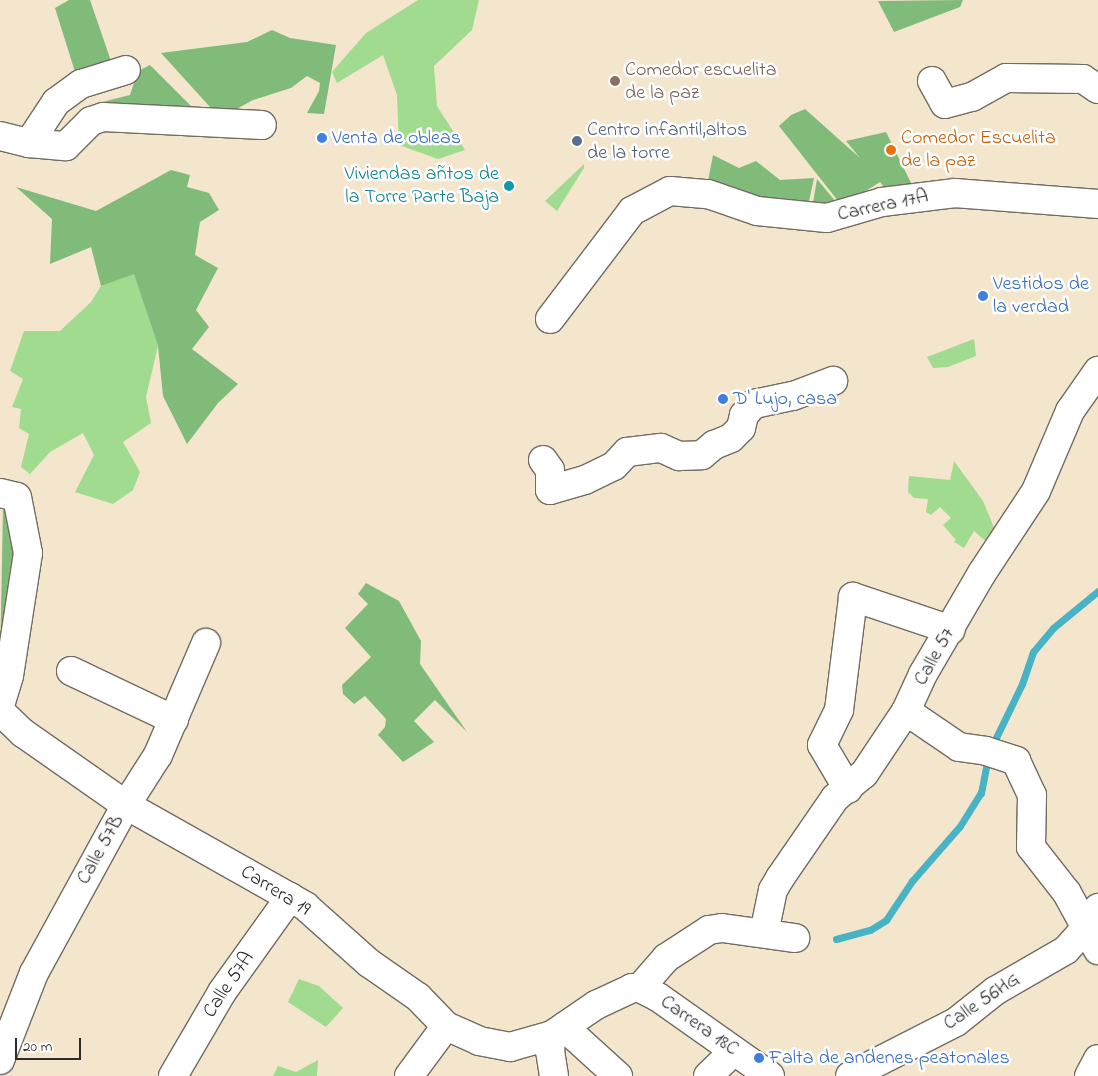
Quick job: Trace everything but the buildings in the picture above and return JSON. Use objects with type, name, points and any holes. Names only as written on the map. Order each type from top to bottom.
[{"type":"street","points":[[29,143],[56,102],[81,84],[126,70]]},
{"type":"street","points":[[932,81],[945,104],[972,97],[1006,78],[1083,79],[1098,89]]},
{"type":"street","points":[[0,136],[29,143],[66,146],[91,121],[103,117],[262,125]]},
{"type":"street","name":"Carrera 17A","points":[[550,319],[632,212],[670,191],[708,194],[758,211],[827,218],[882,202],[955,193],[1098,204]]},
{"type":"street","name":"Calle 57","points":[[764,933],[774,890],[780,878],[835,798],[864,774],[906,711],[950,630],[1036,491],[1070,411],[1098,371]]},
{"type":"street","points":[[543,460],[550,470],[550,490],[585,480],[614,466],[627,452],[661,448],[679,456],[702,455],[714,445],[731,438],[741,428],[744,415],[754,404],[793,396],[834,381]]},
{"type":"street","points":[[0,493],[17,496],[28,553],[9,676],[0,706]]},
{"type":"street","points":[[848,789],[822,745],[839,710],[853,597],[950,630]]},
{"type":"street","name":"Calle 57B","points":[[0,1060],[34,973],[126,805],[158,755],[206,642]]},
{"type":"street","points":[[71,671],[174,720]]},
{"type":"street","name":"Carrera 19","points":[[0,711],[23,733],[126,805],[305,906],[369,963],[418,998],[446,1026],[479,1041],[510,1046],[561,1029]]},
{"type":"street","points":[[906,711],[959,747],[992,752],[1016,761],[1032,795],[1031,848],[1094,929]]},
{"type":"street","name":"Calle 57A","points":[[173,1076],[222,992],[290,897]]},
{"type":"street","name":"Calle 56HG","points":[[850,1076],[956,1022],[995,991],[1066,950],[1094,929]]},
{"type":"street","points":[[554,1076],[550,1051],[561,1029],[631,989],[666,958],[709,930],[764,933],[795,938]]},
{"type":"street","name":"Carrera 18C","points":[[631,989],[734,1051],[770,1076]]},
{"type":"street","points":[[409,1076],[446,1026]]},
{"type":"street","points":[[561,1029],[618,1076]]},
{"type":"street","points":[[708,1076],[734,1051]]},
{"type":"street","points":[[1090,1076],[1098,1059]]},
{"type":"green space","points":[[69,0],[90,0],[111,61],[75,72],[55,8]]},
{"type":"green space","points":[[418,0],[479,0],[472,30],[434,66],[437,106],[465,150],[438,159],[399,145],[397,95],[383,55],[337,83],[332,72],[366,33]]},
{"type":"green space","points":[[963,0],[960,7],[894,32],[878,1]]},
{"type":"green space","points":[[272,30],[290,38],[336,45],[324,114],[307,113],[319,91],[320,83],[307,76],[291,88],[253,100],[220,118],[161,53],[247,42]]},
{"type":"green space","points":[[150,65],[194,109],[90,115],[102,102],[130,95],[138,71]]},
{"type":"green space","points":[[805,109],[860,158],[846,141],[886,132],[915,191],[889,193],[880,182],[842,206],[779,126],[791,115]]},
{"type":"green space","points":[[713,155],[739,168],[756,161],[780,180],[814,178],[807,211],[707,186]]},
{"type":"green space","points":[[584,164],[584,168],[557,211],[545,201]]},
{"type":"green space","points":[[171,170],[190,175],[187,187],[209,193],[219,210],[200,222],[195,255],[218,268],[196,310],[209,327],[192,349],[238,384],[218,403],[187,444],[163,396],[158,346],[134,274],[101,286],[91,247],[50,264],[52,219],[16,187],[96,211]]},
{"type":"green space","points":[[817,179],[841,208],[812,209]]},
{"type":"green space","points":[[134,273],[158,346],[146,397],[151,423],[123,442],[140,472],[133,490],[113,504],[75,492],[94,455],[83,433],[50,452],[30,474],[21,467],[29,434],[19,428],[21,409],[12,407],[23,379],[10,371],[24,331],[60,331],[91,302],[101,286]]},
{"type":"green space","points":[[974,339],[976,356],[948,367],[933,368],[927,357]]},
{"type":"green space","points":[[954,461],[983,501],[998,537],[990,545],[974,531],[964,548],[954,542],[956,540],[943,525],[951,518],[940,507],[931,515],[926,512],[928,499],[914,498],[908,492],[909,476],[950,480]]},
{"type":"green space","points":[[3,509],[15,528],[22,561],[0,664]]},
{"type":"green space","points":[[366,583],[399,601],[421,641],[420,664],[467,732],[435,700],[414,721],[434,742],[403,762],[378,735],[385,727],[386,719],[365,696],[354,704],[343,694],[342,685],[371,657],[345,628],[368,604],[358,594]]},
{"type":"green space","points":[[299,979],[319,986],[343,1008],[326,1027],[288,1002]]},
{"type":"green space","points":[[318,1060],[317,1076],[273,1076],[278,1066],[296,1072]]},
{"type":"waterway","points":[[991,748],[1022,684],[1033,652],[1053,628],[1098,591]]},
{"type":"waterway","points":[[836,939],[870,930],[886,920],[912,881],[960,826],[981,793],[988,758]]},
{"type":"place","name":"Comedor escuelita de la paz","points":[[615,81]]},
{"type":"place","name":"Venta de obleas","points":[[322,138]]},
{"type":"place","name":"Centro infantil,altos de la torre","points":[[577,141]]},
{"type":"place","name":"Comedor Escuelita de la paz","points":[[891,150]]},
{"type":"place","name":"Viviendas añtos de la Torre Parte Baja","points":[[509,186]]},
{"type":"place","name":"Vestidos de la verdad","points":[[983,296]]},
{"type":"place","name":"D' Lujo, casa","points":[[723,399]]},
{"type":"place","name":"Falta de andenes peatonales","points":[[759,1058]]}]
